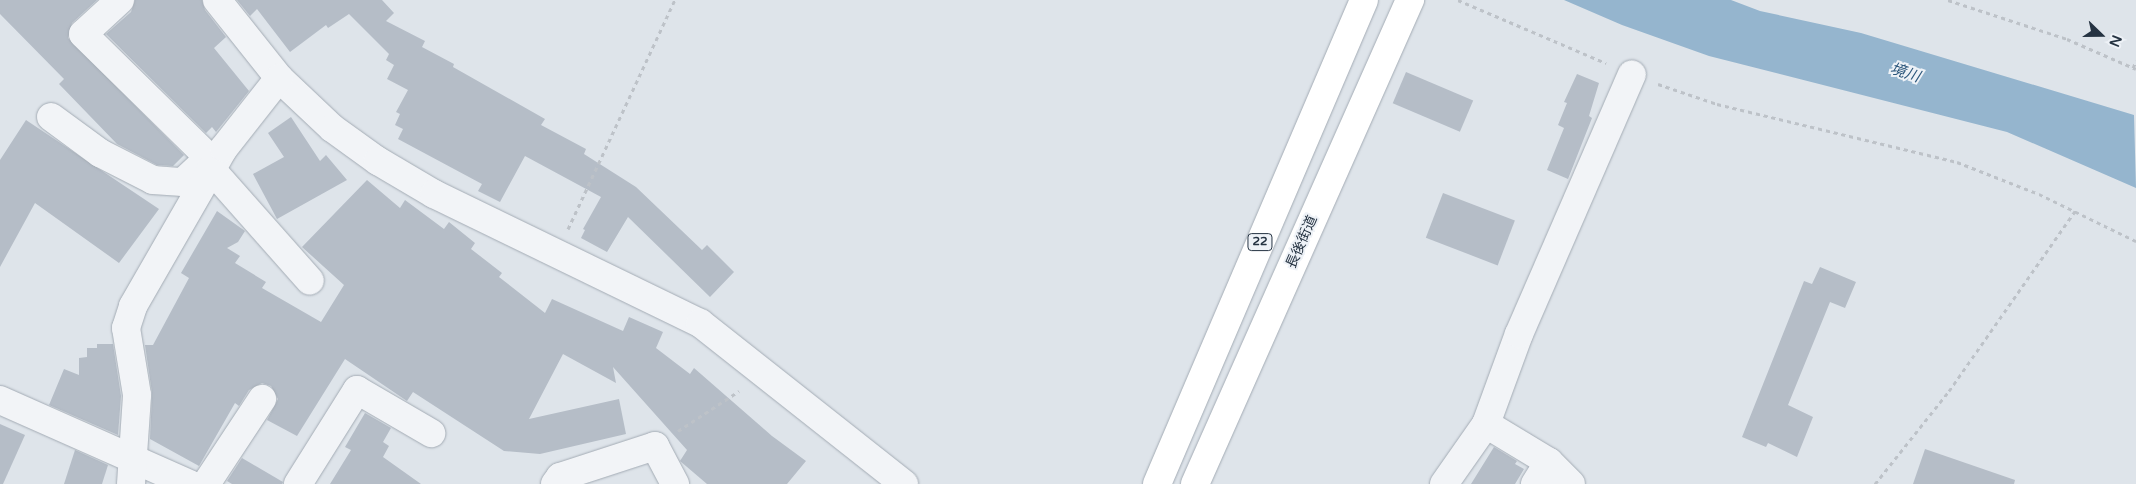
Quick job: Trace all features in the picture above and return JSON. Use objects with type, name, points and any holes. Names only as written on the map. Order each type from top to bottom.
[{"type":"main road","name":"22","points":[[1157,484],[1364,0]]},
{"type":"main road","name":"長後街道","points":[[1195,484],[1410,0]]},
{"type":"street","points":[[120,0],[83,34],[215,158],[310,281]]},
{"type":"street","points":[[217,0],[279,78],[332,128],[378,162],[434,194],[558,252],[700,323],[904,484]]},
{"type":"street","points":[[1444,484],[1486,424],[1519,334],[1632,74]]},
{"type":"street","points":[[132,471],[137,395],[126,328],[145,283],[215,158],[279,78]]},
{"type":"street","points":[[51,118],[100,153],[154,180],[183,182],[215,158]]},
{"type":"street","points":[[298,484],[357,390],[431,433]]},
{"type":"street","points":[[0,400],[132,471],[190,484]]},
{"type":"street","points":[[206,484],[262,400]]},
{"type":"street","points":[[1486,424],[1542,473],[1571,484]]},
{"type":"street","points":[[555,484],[560,477],[655,446],[675,484]]},
{"type":"path","points":[[558,252],[675,0]]},
{"type":"path","points":[[1458,0],[1632,74],[1717,104],[1957,162],[2075,211],[2136,240]]},
{"type":"path","points":[[1948,0],[2067,39],[2135,68],[2136,61]]},
{"type":"path","points":[[1875,484],[1949,391],[2075,211]]},
{"type":"path","points":[[655,446],[765,374]]},
{"type":"water","name":"境川","points":[[1564,0],[1731,0],[1760,11],[1861,33],[2134,115],[2136,188],[2007,132],[1709,56],[1622,25]]},
{"type":"building","points":[[0,0],[97,0],[72,23],[68,38],[184,155],[173,166],[157,165],[117,144],[59,84],[64,79],[0,14]]},
{"type":"building","points":[[135,0],[202,0],[205,10],[226,37],[214,48],[249,91],[216,132],[212,127],[206,133],[106,34],[131,12]]},
{"type":"building","points":[[237,0],[382,0],[394,13],[386,21],[425,41],[422,47],[454,64],[453,67],[545,119],[541,125],[586,149],[584,154],[636,187],[702,250],[707,245],[734,272],[710,297],[628,217],[607,252],[581,238],[585,230],[583,229],[601,197],[525,156],[500,202],[478,191],[482,184],[398,139],[403,129],[395,125],[400,114],[396,112],[408,90],[387,79],[394,65],[386,60],[389,54],[349,14],[328,28],[326,25],[290,52],[257,9],[250,16]]},
{"type":"building","points":[[1406,72],[1473,101],[1460,132],[1393,103]]},
{"type":"building","points":[[1577,74],[1599,83],[1589,116],[1592,118],[1568,179],[1547,170],[1564,128],[1558,125],[1567,103],[1564,102]]},
{"type":"building","points":[[291,117],[320,161],[326,155],[347,180],[277,219],[253,174],[284,157],[268,133]]},
{"type":"building","points":[[26,120],[159,209],[119,263],[35,203],[0,267],[0,160]]},
{"type":"building","points":[[367,180],[400,208],[405,200],[444,229],[449,222],[475,243],[471,249],[502,273],[499,277],[545,313],[552,299],[623,331],[629,317],[663,332],[656,348],[690,374],[694,368],[772,436],[806,461],[787,484],[707,484],[680,461],[687,450],[613,367],[616,383],[563,354],[529,419],[619,399],[626,434],[540,454],[504,451],[413,392],[407,401],[345,359],[297,436],[267,420],[278,399],[271,386],[262,383],[249,390],[239,406],[235,403],[199,466],[150,439],[152,393],[145,345],[153,345],[189,278],[181,273],[217,211],[245,231],[238,242],[227,248],[240,256],[235,263],[266,282],[262,288],[321,322],[344,285],[302,247]]},
{"type":"building","points":[[1443,193],[1515,221],[1498,265],[1426,238]]},
{"type":"building","points":[[1820,267],[1856,282],[1845,308],[1830,302],[1788,405],[1813,417],[1797,457],[1768,443],[1766,447],[1742,437],[1804,281],[1812,284]]},
{"type":"building","points":[[97,344],[113,344],[121,396],[118,435],[49,405],[64,369],[79,375],[79,358],[87,357],[87,348],[97,348]]},
{"type":"building","points":[[365,413],[391,428],[383,442],[389,446],[383,457],[421,484],[330,484],[351,450],[345,447]]},
{"type":"building","points":[[0,424],[25,435],[3,484],[0,484]]},
{"type":"building","points":[[1494,447],[1517,461],[1515,464],[1524,469],[1515,484],[1471,484]]},
{"type":"building","points":[[1925,449],[2015,480],[2014,484],[1913,484]]},
{"type":"building","points":[[75,450],[108,465],[102,484],[64,484]]},
{"type":"building","points":[[242,458],[283,482],[282,484],[232,484],[227,481]]}]
